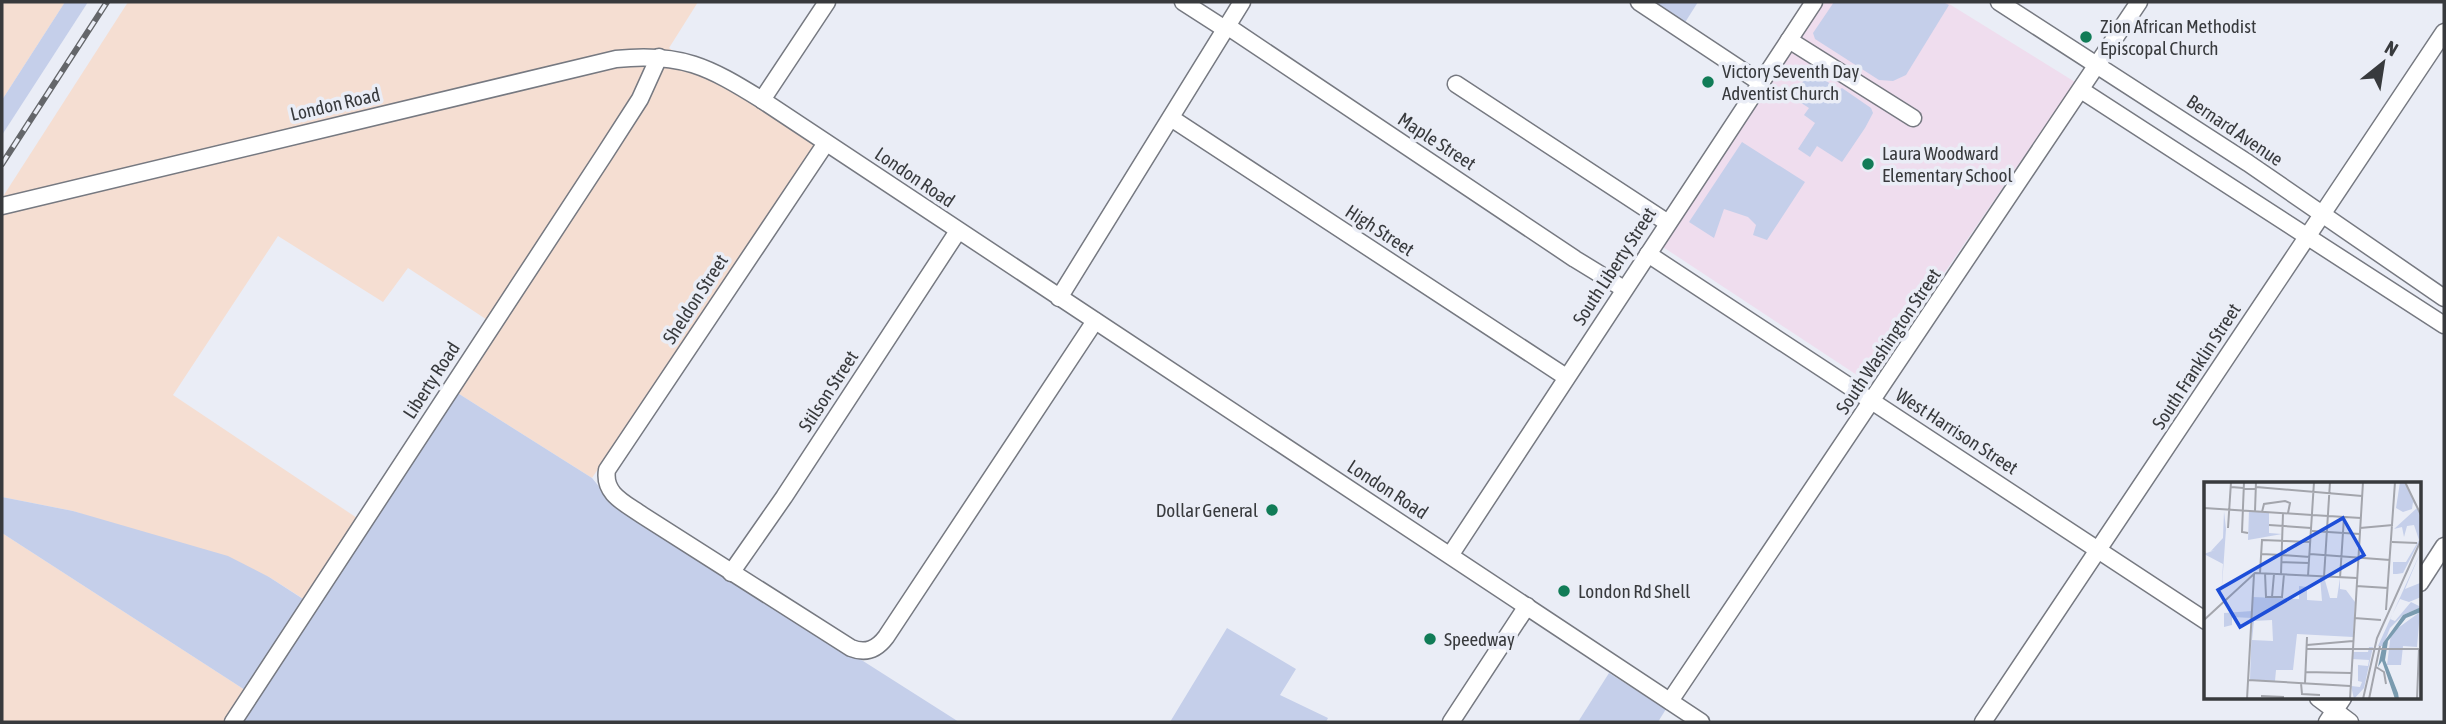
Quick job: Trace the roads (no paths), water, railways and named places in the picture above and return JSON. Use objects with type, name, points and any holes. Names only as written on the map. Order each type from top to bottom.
[{"type":"street","points":[[762,100],[827,2]]},
{"type":"street","name":"Maple Street","points":[[1183,2],[1226,27],[1624,289]]},
{"type":"street","points":[[1059,298],[1242,2]]},
{"type":"street","points":[[1639,2],[1761,83]]},
{"type":"street","name":"South Liberty Street","points":[[1451,554],[1814,2]]},
{"type":"street","name":"Bernard Avenue","points":[[1998,2],[2097,65],[2444,298]]},
{"type":"street","name":"South Washington Street","points":[[1670,701],[2139,2]]},
{"type":"street","name":"South Franklin Street","points":[[1983,722],[2444,32]]},
{"type":"street","points":[[1789,40],[1913,118]]},
{"type":"street","name":"London Road","points":[[2,206],[570,69],[616,60],[659,57],[700,65],[762,100],[1701,722]]},
{"type":"street","name":"Liberty Road","points":[[233,722],[640,99],[659,57]]},
{"type":"street","points":[[1456,83],[1668,223]]},
{"type":"street","points":[[2081,90],[2444,325]]},
{"type":"street","name":"High Street","points":[[1171,118],[1566,377]]},
{"type":"street","name":"Sheldon Street","points":[[732,572],[612,493],[606,480],[610,464],[826,143]]},
{"type":"street","name":"Stilson Street","points":[[732,572],[785,497],[958,231]]},
{"type":"street","name":"West Harrison Street","points":[[1648,254],[2204,620]]},
{"type":"street","points":[[732,572],[851,648],[866,651],[880,644],[1095,321]]},
{"type":"street","points":[[2422,580],[2444,546]]},
{"type":"street","points":[[1451,722],[1527,606]]},
{"type":"street","points":[[2335,710],[2350,722]]},
{"type":"railway","points":[[2,164],[107,2]]},
{"type":"place","name":"Zion African Methodist Episcopal Church","points":[[2086,37]]},
{"type":"place","name":"Victory Seventh Day Adventist Church","points":[[1708,82]]},
{"type":"place","name":"Laura Woodward Elementary School","points":[[1868,164]]},
{"type":"place","name":"Dollar General","points":[[1272,510]]},
{"type":"place","name":"London Rd Shell","points":[[1564,591]]},
{"type":"place","name":"Speedway","points":[[1430,639]]}]
